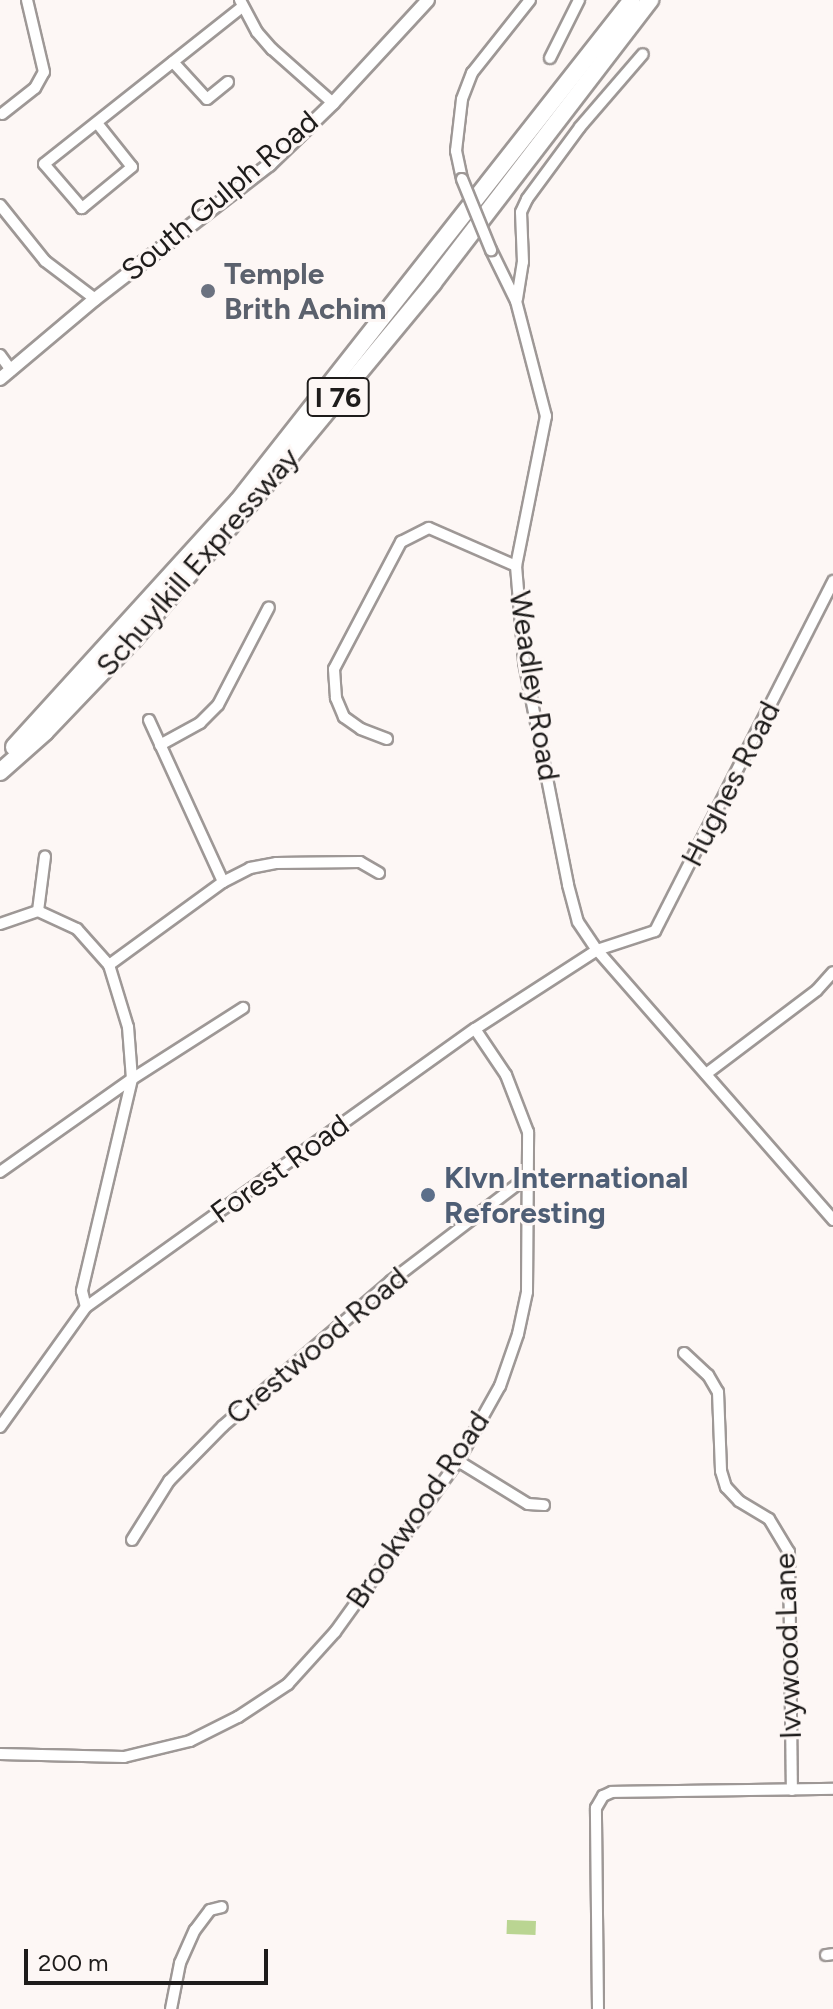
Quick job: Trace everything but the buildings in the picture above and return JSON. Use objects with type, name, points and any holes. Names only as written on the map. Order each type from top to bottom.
[{"type":"highway","name":"Schuylkill Expressway","points":[[0,760],[133,619],[238,501],[632,0]]},
{"type":"highway","name":"Schuylkill Expressway","points":[[0,772],[45,732],[134,639],[276,473],[433,283],[650,0]]},
{"type":"main road","name":"South Gulph Road","points":[[0,379],[95,299],[269,165],[333,103],[428,0]]},
{"type":"street","points":[[1,113],[35,88],[44,72],[27,0]]},
{"type":"street","name":"Weadley Road","points":[[530,0],[472,73],[462,99],[456,151],[462,179],[516,301],[546,416],[516,566],[524,662],[568,885],[578,922],[597,950],[833,1220]]},
{"type":"street","points":[[550,58],[579,0]]},
{"type":"street","points":[[97,123],[132,167],[82,208],[44,164],[241,4],[272,49],[333,103]]},
{"type":"street","points":[[516,301],[523,262],[521,212],[527,199],[580,127],[643,54]]},
{"type":"street","points":[[173,62],[207,99],[228,82]]},
{"type":"street","points":[[0,205],[45,261],[95,299]]},
{"type":"street","points":[[0,355],[11,370]]},
{"type":"street","points":[[387,739],[344,717],[336,698],[334,669],[401,542],[429,528],[516,566]]},
{"type":"street","name":"Hughes Road","points":[[597,950],[646,937],[663,920],[833,581]]},
{"type":"street","points":[[160,745],[200,723],[218,705],[269,607]]},
{"type":"street","points":[[149,720],[223,882]]},
{"type":"street","points":[[38,911],[45,856]]},
{"type":"street","points":[[109,965],[223,882],[250,868],[276,863],[360,862],[379,873]]},
{"type":"street","points":[[0,924],[38,911],[77,929],[109,965],[128,1027],[132,1079],[82,1291],[86,1307]]},
{"type":"street","name":"Forest Road","points":[[0,1427],[86,1307],[475,1029],[597,950]]},
{"type":"street","points":[[706,1074],[817,990],[833,972]]},
{"type":"street","points":[[0,1172],[132,1079],[243,1008]]},
{"type":"street","name":"Brookwood Road","points":[[0,1754],[124,1757],[190,1741],[238,1717],[288,1684],[335,1632],[458,1461],[500,1386],[518,1334],[527,1292],[528,1132],[506,1075],[475,1029]]},
{"type":"street","name":"Crestwood Road","points":[[132,1540],[169,1481],[223,1426],[391,1281],[527,1177]]},
{"type":"street","name":"Ivywood Lane","points":[[684,1353],[708,1375],[718,1392],[721,1471],[726,1487],[739,1501],[769,1519],[789,1552],[792,1790]]},
{"type":"street","points":[[458,1461],[528,1504],[544,1505]]},
{"type":"street","points":[[598,2009],[596,1808],[603,1796],[612,1792],[833,1789]]},
{"type":"street","points":[[171,2009],[180,1963],[195,1930],[210,1910],[222,1907]]},
{"type":"green space","points":[[507,1920],[536,1921],[535,1935],[507,1934]]},
{"type":"place","name":"Temple Brith Achim","points":[[208,291]]},
{"type":"place","name":"Klvn International Reforesting","points":[[428,1195]]}]
